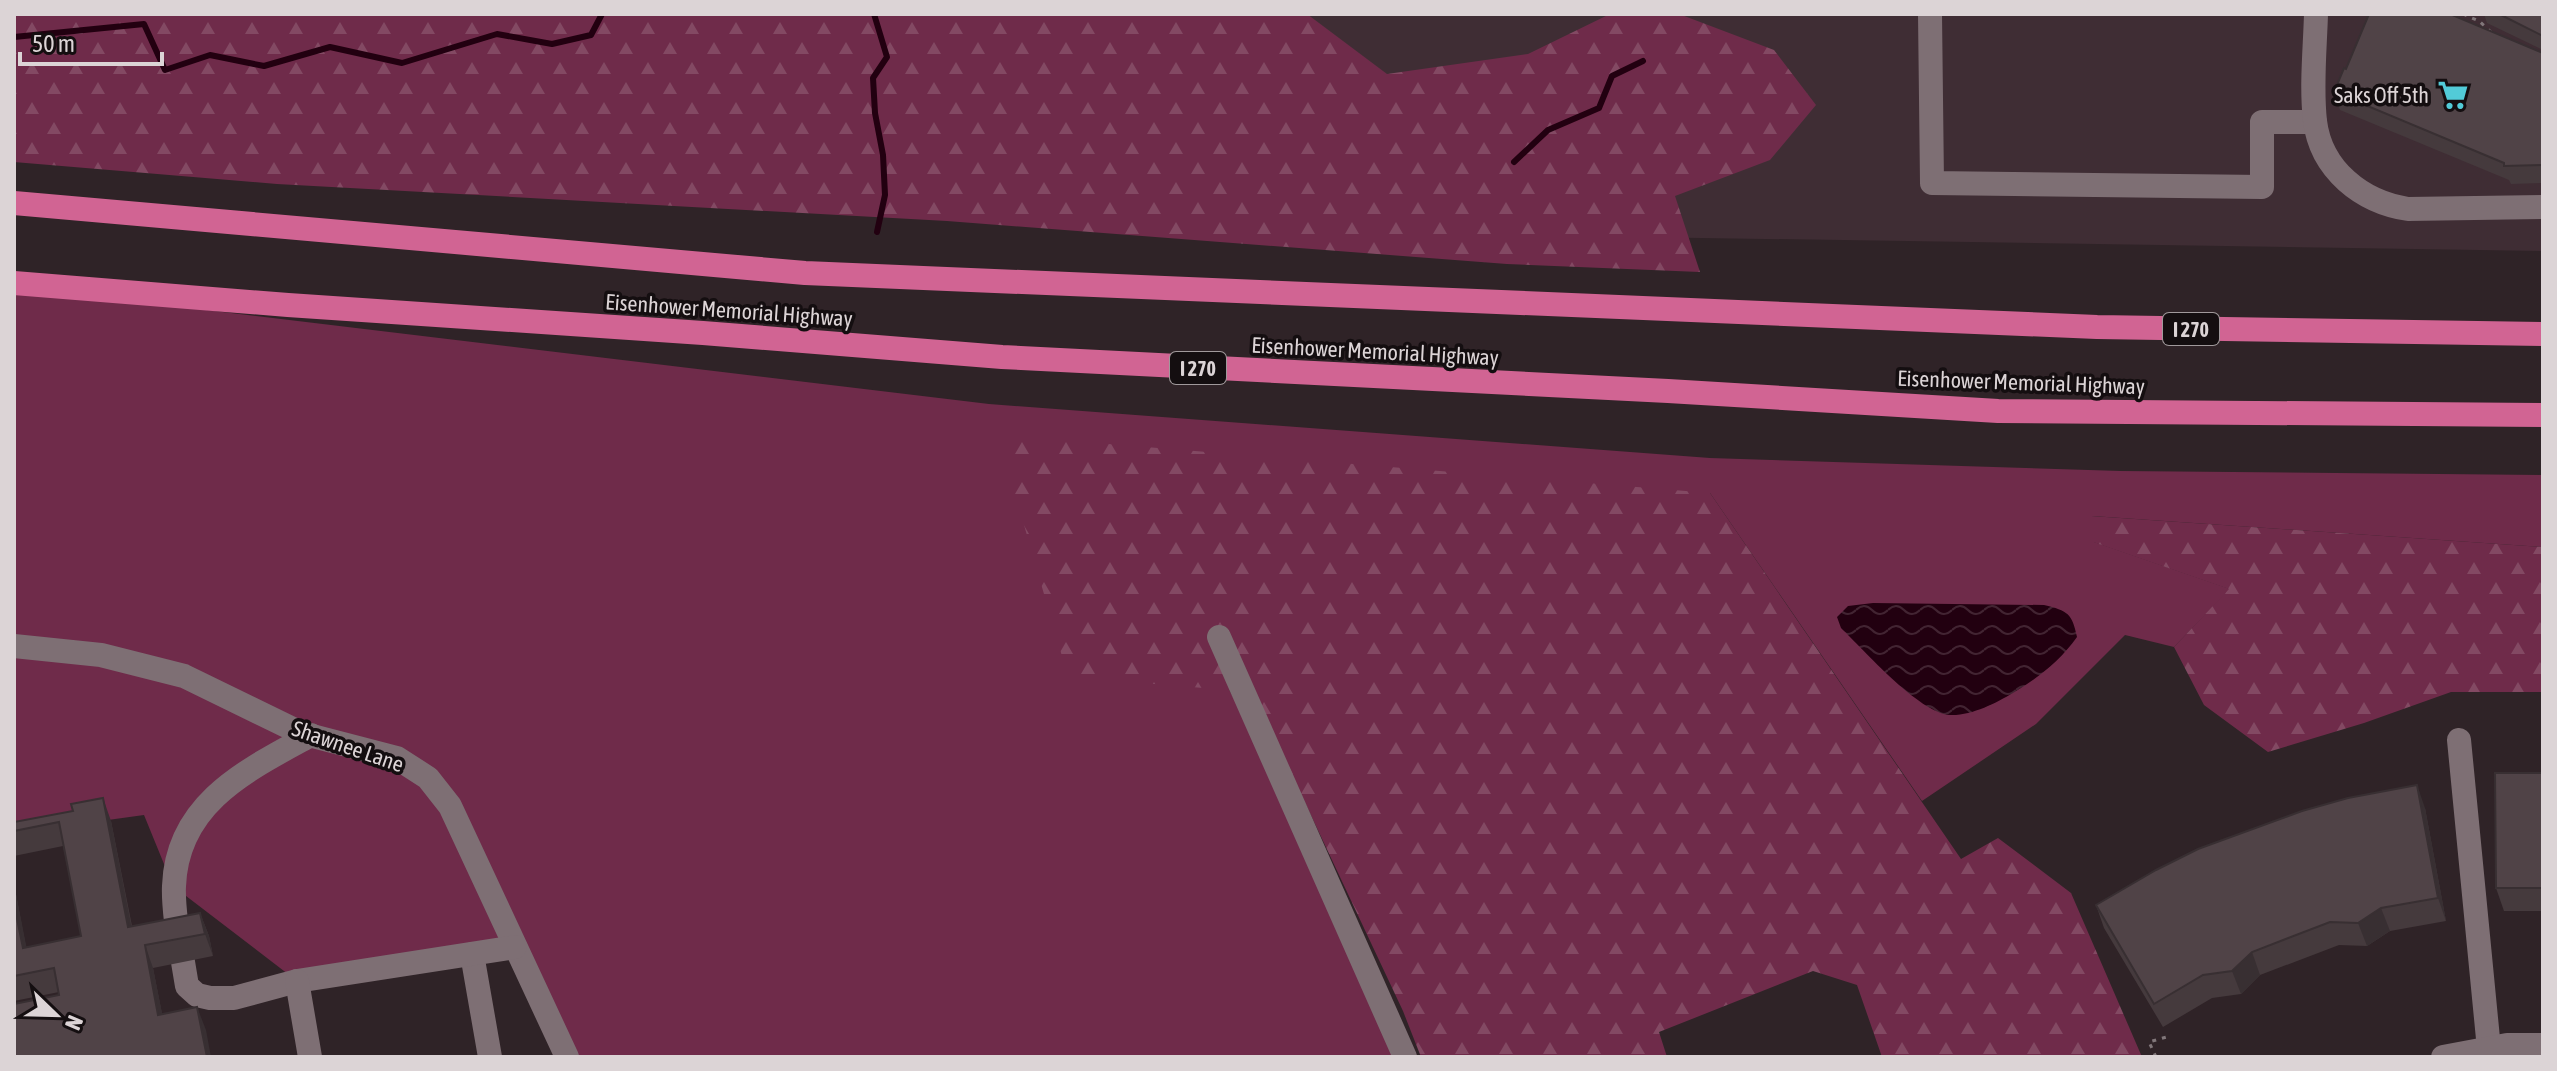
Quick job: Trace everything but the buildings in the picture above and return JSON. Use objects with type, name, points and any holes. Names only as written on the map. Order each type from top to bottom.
[{"type":"highway","name":"Eisenhower Memorial Highway","points":[[14,203],[805,273],[2022,324],[2543,334]]},
{"type":"highway","name":"Eisenhower Memorial Highway","points":[[14,283],[1002,357],[1998,411],[2543,415]]},
{"type":"street","points":[[1930,14],[1932,183],[2262,187],[2262,122],[2315,122]]},
{"type":"street","points":[[2316,14],[2315,122],[2321,145],[2351,187],[2369,199],[2408,209],[2543,207]]},
{"type":"street","points":[[1219,637],[1405,1057]]},
{"type":"street","name":"Shawnee Lane","points":[[14,646],[101,655],[184,676],[301,733],[397,758],[428,778],[450,806],[567,1057]]},
{"type":"street","points":[[311,735],[242,774],[217,793],[194,819],[181,848],[173,886],[187,986],[197,995],[234,998],[297,981],[515,947]]},
{"type":"street","points":[[2459,740],[2489,1049]]},
{"type":"street","points":[[472,954],[490,1057]]},
{"type":"street","points":[[297,981],[310,1057]]},
{"type":"street","points":[[2443,1057],[2507,1045],[2543,1045]]},
{"type":"path","points":[[2463,14],[2479,21],[2499,40]]},
{"type":"path","points":[[2156,1057],[2149,1042],[2170,1036]]},
{"type":"shaded area","points":[[1133,14],[2543,14],[2543,251],[1129,229]]},
{"type":"green space","points":[[14,14],[1307,14],[1387,74],[1528,54],[1610,14],[1679,14],[1774,50],[1816,105],[1770,160],[1675,196],[1700,272],[1507,264],[947,221],[277,184],[14,162]]},
{"type":"green space","points":[[14,287],[989,404],[1710,458],[2121,471],[2543,475],[2543,547],[2092,516],[2094,542],[2230,589],[2174,647],[2125,635],[2036,724],[1922,801],[1710,493],[1229,689],[1412,1057],[567,1057],[515,947],[297,981],[173,886],[144,815],[14,833]]},
{"type":"green space","points":[[998,435],[1710,493],[1961,859],[1998,838],[2071,893],[2142,1057],[1882,1057],[1857,985],[1813,971],[1659,1032],[1667,1057],[1421,1057],[1403,1011],[1253,692],[1068,677]]},
{"type":"green space","points":[[2091,516],[2543,547],[2543,692],[2451,692],[2268,752],[2204,705],[2174,647],[2229,589],[2093,542]]},
{"type":"water","points":[[1873,603],[2044,605],[2068,614],[2077,637],[2048,668],[2013,693],[1975,711],[1950,715],[1923,704],[1877,665],[1841,628],[1837,617],[1848,606]]},
{"type":"waterway","points":[[14,37],[144,24],[165,70],[210,55],[264,66],[330,47],[402,63],[497,34],[552,44],[591,35],[602,14]]},
{"type":"waterway","points":[[874,14],[887,57],[873,78],[885,195],[877,232]]},
{"type":"waterway","points":[[1514,162],[1548,130],[1599,108],[1612,76],[1643,61]]},
{"type":"place","name":"Saks Off 5th","points":[[2453,95]]}]
